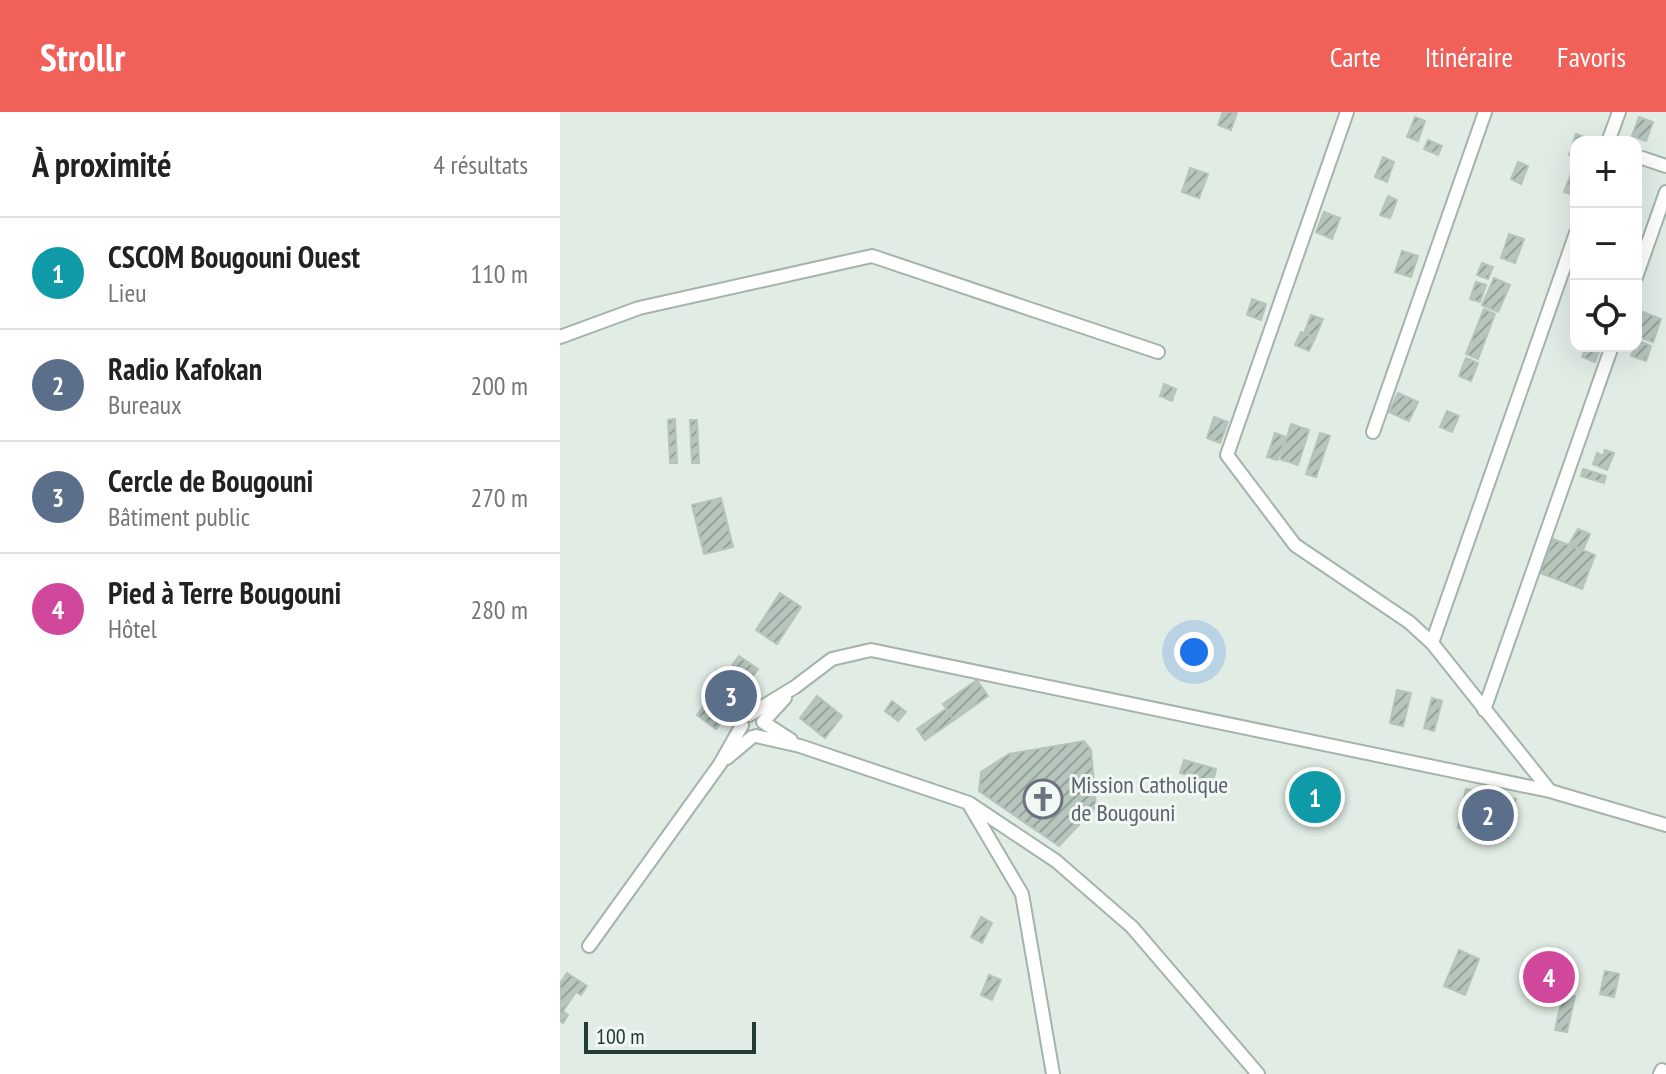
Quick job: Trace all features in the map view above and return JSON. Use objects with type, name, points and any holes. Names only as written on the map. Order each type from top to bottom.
[{"type":"street","points":[[1347,112],[1227,455],[1295,545],[1409,622],[1432,643],[1550,791]]},
{"type":"street","points":[[1373,432],[1485,112]]},
{"type":"street","points":[[1610,136],[1619,112]]},
{"type":"street","points":[[1642,158],[1666,166]]},
{"type":"street","points":[[1642,260],[1666,192]]},
{"type":"street","points":[[1432,643],[1570,250]]},
{"type":"street","points":[[560,337],[639,308],[872,256],[1158,352]]},
{"type":"street","points":[[1484,710],[1610,352]]},
{"type":"street","points":[[589,946],[720,764],[745,720],[832,659],[871,650],[1550,791],[1666,825]]},
{"type":"street","points":[[720,764],[762,730],[763,722],[795,687]]},
{"type":"street","points":[[745,720],[757,716],[800,746]]},
{"type":"street","points":[[745,720],[744,733],[800,746],[969,803],[1056,861],[1132,927],[1258,1074]]},
{"type":"street","points":[[969,803],[1022,894],[1053,1074]]},
{"type":"building","points":[[1223,112],[1237,112],[1231,130],[1218,125]]},
{"type":"building","points":[[1415,117],[1425,121],[1418,141],[1407,137]]},
{"type":"building","points":[[1639,117],[1653,122],[1646,141],[1642,136],[1632,136]]},
{"type":"building","points":[[1428,140],[1442,146],[1438,155],[1424,149]]},
{"type":"building","points":[[1383,157],[1394,162],[1387,182],[1375,177]]},
{"type":"building","points":[[1518,162],[1528,166],[1521,184],[1511,179]]},
{"type":"building","points":[[1190,168],[1208,174],[1199,198],[1182,192]]},
{"type":"building","points":[[1570,176],[1570,194],[1564,192]]},
{"type":"building","points":[[1388,196],[1397,200],[1390,218],[1380,215]]},
{"type":"building","points":[[1324,212],[1340,218],[1332,239],[1316,232]]},
{"type":"building","points":[[1509,234],[1524,239],[1515,263],[1501,258]]},
{"type":"building","points":[[1402,251],[1418,256],[1411,277],[1395,272]]},
{"type":"building","points":[[1482,263],[1493,267],[1488,279],[1477,275]]},
{"type":"building","points":[[1494,278],[1510,285],[1498,312],[1482,305]]},
{"type":"building","points":[[1476,282],[1486,285],[1480,302],[1470,299]]},
{"type":"building","points":[[1252,299],[1266,304],[1261,320],[1247,315]]},
{"type":"building","points":[[1484,309],[1495,314],[1478,359],[1466,354]]},
{"type":"building","points":[[1643,312],[1661,319],[1653,342],[1642,338]]},
{"type":"building","points":[[1311,315],[1323,319],[1315,338],[1304,333]]},
{"type":"building","points":[[1301,332],[1315,338],[1309,351],[1295,345]]},
{"type":"building","points":[[1642,342],[1651,346],[1646,361],[1631,356],[1632,352],[1642,352]]},
{"type":"building","points":[[1584,352],[1599,352],[1595,362],[1582,357]]},
{"type":"building","points":[[1466,358],[1478,363],[1471,381],[1459,376]]},
{"type":"building","points":[[1164,384],[1176,389],[1172,401],[1160,396]]},
{"type":"building","points":[[1398,393],[1418,402],[1409,421],[1389,412]]},
{"type":"building","points":[[1447,411],[1459,416],[1452,432],[1440,427]]},
{"type":"building","points":[[1214,417],[1228,422],[1220,443],[1207,438]]},
{"type":"building","points":[[675,419],[677,463],[670,463],[668,420]]},
{"type":"building","points":[[690,420],[697,420],[699,463],[692,463]]},
{"type":"building","points":[[1291,424],[1309,430],[1298,465],[1280,459]]},
{"type":"building","points":[[1275,433],[1286,437],[1277,460],[1267,457]]},
{"type":"building","points":[[1320,433],[1330,436],[1316,477],[1306,474]]},
{"type":"building","points":[[1605,450],[1614,453],[1607,470],[1593,464],[1597,453],[1603,456]]},
{"type":"building","points":[[1583,469],[1606,476],[1604,483],[1581,476]]},
{"type":"building","points":[[721,498],[733,547],[704,554],[692,505]]},
{"type":"building","points":[[1578,529],[1590,534],[1583,550],[1569,544]]},
{"type":"building","points":[[1553,539],[1595,555],[1582,589],[1540,573]]},
{"type":"building","points":[[780,593],[801,607],[777,644],[756,630]]},
{"type":"building","points":[[739,656],[758,669],[716,729],[697,715]]},
{"type":"building","points":[[716,670],[724,676],[711,694],[703,689]]},
{"type":"building","points":[[977,680],[988,696],[954,720],[943,704]]},
{"type":"building","points":[[1397,690],[1411,693],[1403,726],[1390,723]]},
{"type":"building","points":[[817,696],[842,716],[825,738],[800,718]]},
{"type":"building","points":[[1432,698],[1442,701],[1434,731],[1424,728]]},
{"type":"building","points":[[892,701],[906,712],[898,721],[885,711]]},
{"type":"building","points":[[946,709],[954,720],[925,740],[917,729]]},
{"type":"building","name":"Mission Catholique de Bougouni","points":[[1084,741],[1091,750],[1096,807],[1059,846],[979,791],[981,772],[1009,754]]},
{"type":"building","points":[[1184,760],[1216,769],[1213,782],[1180,773]]},
{"type":"building","points":[[1315,780],[1323,782],[1315,813],[1306,811]]},
{"type":"building","points":[[1324,782],[1334,785],[1324,815],[1314,812]]},
{"type":"building","points":[[1466,789],[1516,799],[1508,838],[1458,828]]},
{"type":"building","points":[[981,917],[992,923],[982,943],[971,937]]},
{"type":"building","points":[[1459,950],[1479,959],[1465,995],[1444,986]]},
{"type":"building","points":[[1605,971],[1619,974],[1614,997],[1600,994]]},
{"type":"building","points":[[567,973],[587,986],[581,995],[576,992],[563,1011],[568,1015],[563,1023],[560,1021],[560,983]]},
{"type":"building","points":[[989,975],[1001,980],[992,1000],[981,995]]},
{"type":"building","points":[[1563,994],[1575,996],[1567,1032],[1555,1030]]},
{"type":"place","name":"Cercle de Bougouni","points":[[731,696]]},
{"type":"place","name":"CSCOM Bougouni Ouest","points":[[1315,797]]},
{"type":"place","name":"Mission Catholique de Bougouni","points":[[1043,799]]},
{"type":"place","name":"Radio Kafokan","points":[[1488,815]]},
{"type":"place","name":"Pied à Terre Bougouni","points":[[1549,977]]}]
